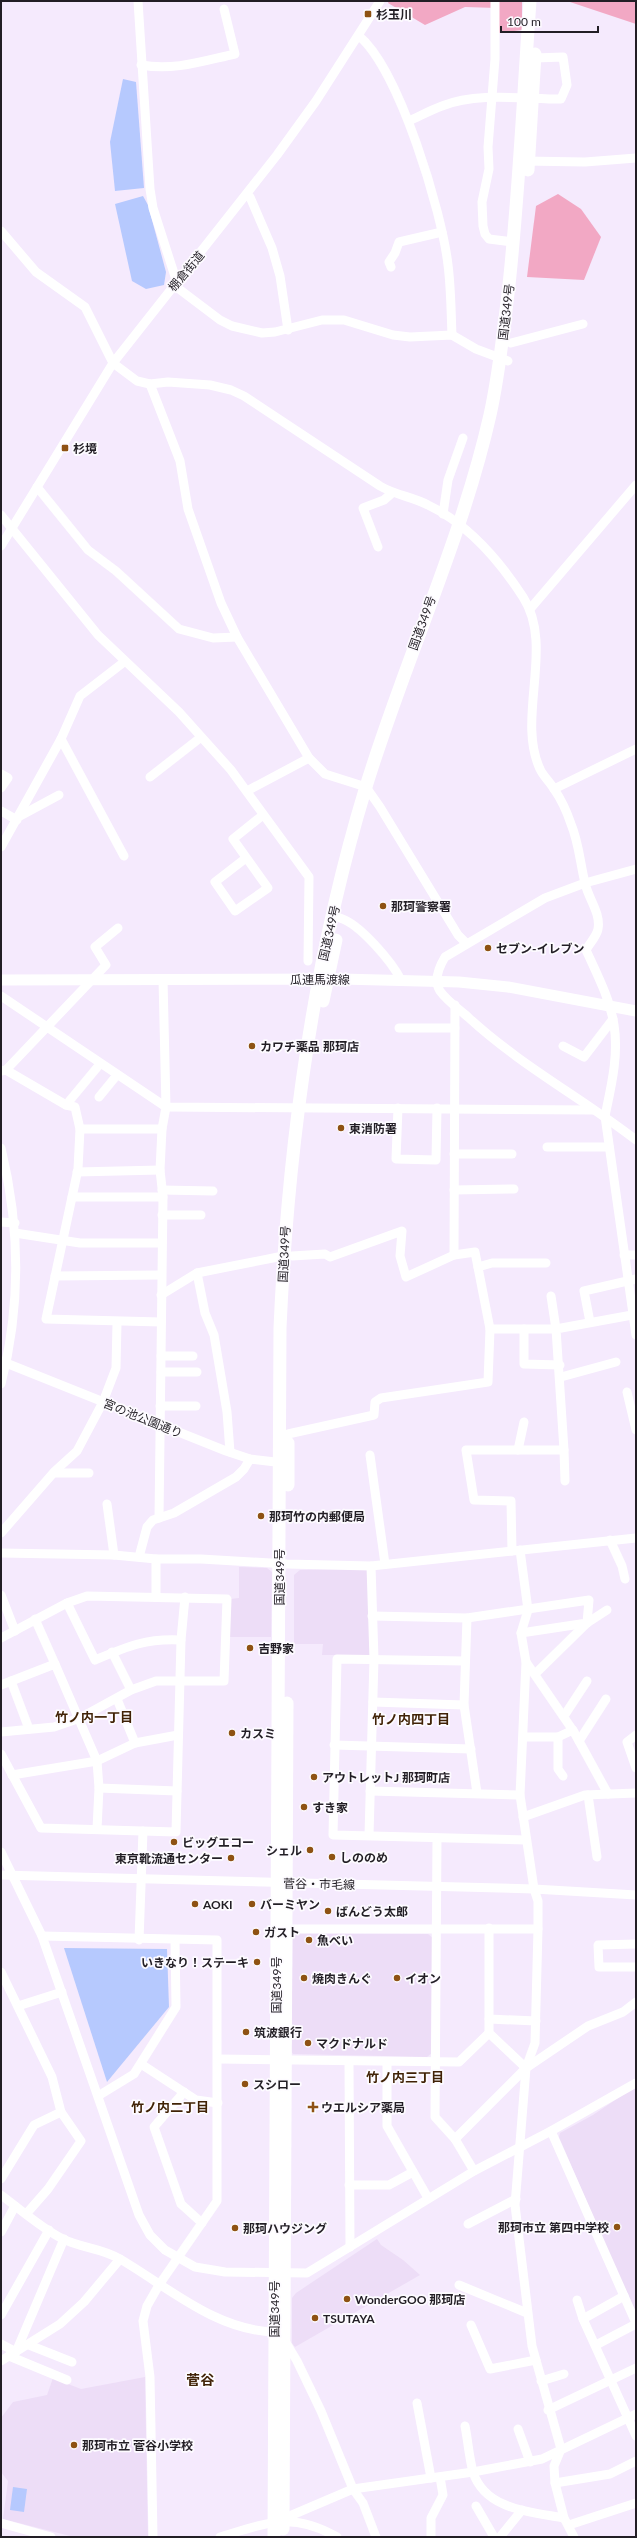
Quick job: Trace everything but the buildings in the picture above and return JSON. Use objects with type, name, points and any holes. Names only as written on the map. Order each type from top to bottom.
[{"type":"highway","name":"国道349号","points":[[274,2537],[279,2521],[284,2341],[280,2272],[280,2061],[284,1463],[288,1256],[302,1107],[323,979],[350,842],[461,526],[505,360],[511,343],[528,98],[530,1]]},
{"type":"highway","name":"国道349号","points":[[528,98],[535,58],[539,1]]},
{"type":"highway","name":"国道349号","points":[[505,360],[513,242],[524,161]]},
{"type":"highway","name":"国道349号","points":[[323,979],[340,918],[369,791]]},
{"type":"highway","name":"国道349号","points":[[284,1463],[288,1434],[288,1256]]},
{"type":"highway","name":"国道349号","points":[[280,2061],[287,1929],[282,1883]]},
{"type":"highway","name":"国道349号","points":[[280,2272],[274,2332],[279,2521],[283,2537]]},
{"type":"main road","name":"瓜連馬渡線","points":[[1,981],[91,979],[323,979],[437,981],[508,987],[609,1004],[636,1011]]},
{"type":"street","points":[[138,1],[141,64],[153,208],[179,289],[220,320],[232,326],[262,333],[288,330],[330,319],[344,320],[393,335],[410,337],[452,335],[476,349],[505,360]]},
{"type":"street","name":"棚倉街道","points":[[1,546],[113,363],[246,195],[316,102],[380,1]]},
{"type":"street","points":[[495,1],[493,97],[488,148],[489,169],[482,202],[483,226],[485,234],[489,239],[513,242]]},
{"type":"street","points":[[141,64],[158,68],[178,67],[235,54],[224,9]]},
{"type":"street","points":[[359,36],[386,74],[409,121],[442,232],[448,265],[452,335]]},
{"type":"street","points":[[409,121],[442,106],[493,97],[560,99],[567,85],[563,57],[535,58]]},
{"type":"street","points":[[524,161],[585,162],[636,158]]},
{"type":"street","points":[[246,195],[250,197],[272,248],[280,276],[288,330]]},
{"type":"street","points":[[1,231],[36,272],[85,307],[113,363],[138,381],[150,384],[168,382],[210,385],[231,390],[244,396],[392,493],[428,504],[461,526],[502,567],[530,609],[534,629],[536,657],[532,706],[534,750],[540,769],[554,788],[572,825],[580,853],[585,883],[594,906],[598,930],[586,950],[609,1004],[613,1019],[616,1042],[605,1116],[624,1255],[632,1279],[632,1315],[636,1335]]},
{"type":"street","points":[[391,267],[389,262],[396,253],[399,242],[442,232]]},
{"type":"street","points":[[511,343],[583,324]]},
{"type":"street","points":[[150,384],[180,461],[188,509],[205,559],[221,603],[237,637],[309,758],[325,774],[369,791],[458,935],[466,943]]},
{"type":"street","points":[[443,514],[448,480],[463,438]]},
{"type":"street","points":[[530,609],[636,485]]},
{"type":"street","points":[[37,487],[88,550],[116,571],[180,629],[213,638],[237,637]]},
{"type":"street","points":[[378,546],[363,508],[384,500],[392,493]]},
{"type":"street","points":[[1,515],[98,635],[124,662],[179,712],[200,738],[231,770],[309,877],[308,961]]},
{"type":"street","points":[[1,847],[19,818],[62,739],[80,696],[124,662]]},
{"type":"street","points":[[150,777],[200,738]]},
{"type":"street","points":[[62,739],[124,856]]},
{"type":"street","points":[[554,788],[636,749]]},
{"type":"street","points":[[246,791],[309,758]]},
{"type":"street","points":[[1,774],[8,778],[1,788]]},
{"type":"street","points":[[19,818],[59,795]]},
{"type":"street","points":[[1,811],[19,818]]},
{"type":"street","points":[[246,858],[215,882],[235,911],[268,888],[233,839],[263,815]]},
{"type":"street","points":[[636,869],[585,883],[545,898],[466,943],[445,957],[439,967],[437,981],[440,991],[516,1057],[573,1093],[593,1110],[605,1116],[636,1140]]},
{"type":"street","points":[[340,918],[349,920],[361,932],[395,968],[401,980]]},
{"type":"street","points":[[118,928],[95,947],[106,965],[3,1071],[66,1105],[75,1107],[80,1129],[77,1172],[46,1319],[117,1323],[161,1322]]},
{"type":"street","points":[[159,1518],[162,1215],[160,1170],[162,1129],[166,1107],[163,979]]},
{"type":"street","points":[[1,996],[166,1107],[593,1110]]},
{"type":"street","points":[[454,1255],[455,1005]]},
{"type":"street","points":[[563,1046],[584,1057],[613,1019]]},
{"type":"street","points":[[399,1028],[455,1028]]},
{"type":"street","points":[[66,1105],[100,1064]]},
{"type":"street","points":[[99,1097],[117,1075]]},
{"type":"street","points":[[398,1108],[396,1159],[436,1160],[437,1108]]},
{"type":"street","points":[[80,1129],[162,1129]]},
{"type":"street","points":[[547,1147],[609,1147]]},
{"type":"street","points":[[1,1148],[8,1177],[15,1233],[15,1308],[1,1384]]},
{"type":"street","points":[[454,1154],[512,1154]]},
{"type":"street","points":[[77,1172],[160,1170]]},
{"type":"street","points":[[454,1190],[514,1189]]},
{"type":"street","points":[[72,1197],[213,1191]]},
{"type":"street","points":[[162,1215],[201,1215]]},
{"type":"street","points":[[1,1222],[14,1223]]},
{"type":"street","points":[[161,1294],[197,1273],[288,1256],[325,1254],[330,1257],[402,1230],[400,1256],[406,1277],[454,1255],[475,1252],[490,1328],[488,1382],[381,1398],[375,1402],[374,1415],[288,1434]]},
{"type":"street","points":[[15,1233],[62,1241],[161,1243]]},
{"type":"street","points":[[624,1255],[636,1255]]},
{"type":"street","points":[[478,1267],[492,1263],[546,1263]]},
{"type":"street","points":[[197,1273],[205,1313],[214,1335],[227,1412],[230,1452]]},
{"type":"street","points":[[55,1276],[161,1276]]},
{"type":"street","points":[[590,1322],[584,1291],[632,1279]]},
{"type":"street","points":[[551,1296],[561,1377],[565,1481]]},
{"type":"street","points":[[490,1328],[556,1329],[632,1315]]},
{"type":"street","points":[[1,1533],[54,1473],[77,1451],[103,1402],[116,1368],[117,1323]]},
{"type":"street","points":[[524,1329],[524,1364],[560,1365]]},
{"type":"street","points":[[161,1356],[193,1356]]},
{"type":"street","name":"宮の池公園通り","points":[[4,1362],[161,1426],[230,1452],[250,1459],[284,1463]]},
{"type":"street","points":[[561,1377],[616,1362]]},
{"type":"street","points":[[161,1372],[197,1372]]},
{"type":"street","points":[[628,1392],[636,1430]]},
{"type":"street","points":[[160,1406],[196,1406]]},
{"type":"street","points":[[518,1450],[524,1422]]},
{"type":"street","points":[[564,1450],[466,1450],[474,1500],[511,1501],[516,1551],[528,1610],[521,1633],[526,1662],[524,1737],[520,1795],[534,1889],[538,1900],[538,1929],[535,2044],[526,2068],[516,2199],[527,2313],[548,2410],[561,2449],[554,2466],[555,2483],[567,2522],[574,2537]]},
{"type":"street","points":[[370,1455],[385,1564]]},
{"type":"street","points":[[139,1557],[147,1527],[159,1518],[174,1513],[200,1500],[236,1477],[244,1469],[250,1459]]},
{"type":"street","points":[[54,1473],[89,1473]]},
{"type":"street","points":[[107,1504],[114,1555]]},
{"type":"street","points":[[1,1553],[114,1555],[156,1559],[201,1559],[283,1564],[371,1566],[636,1538]]},
{"type":"street","points":[[610,1540],[622,1566],[625,1579]]},
{"type":"street","points":[[156,1559],[156,1597]]},
{"type":"street","points":[[369,1835],[374,1659],[371,1566]]},
{"type":"street","points":[[1,1596],[14,1631]]},
{"type":"street","points":[[1,1638],[35,1618],[67,1603],[88,1596],[226,1599],[224,1681],[156,1681],[131,1690],[80,1718],[54,1727],[1,1732]]},
{"type":"street","points":[[1,1754],[41,1828],[176,1832],[181,1640],[185,1597]]},
{"type":"street","points":[[372,1616],[467,1618],[589,1600],[587,1623]]},
{"type":"street","points":[[67,1603],[95,1660],[132,1644],[160,1639],[181,1640]]},
{"type":"street","points":[[535,1674],[587,1623],[607,1610]]},
{"type":"street","points":[[35,1618],[80,1718],[97,1761],[99,1788],[97,1829]]},
{"type":"street","points":[[467,1618],[464,1661],[464,1705],[477,1793]]},
{"type":"street","points":[[521,1633],[587,1623]]},
{"type":"street","points":[[112,1652],[131,1690]]},
{"type":"street","points":[[464,1661],[337,1659],[333,1835],[526,1840]]},
{"type":"street","points":[[526,1662],[573,1730],[608,1794]]},
{"type":"street","points":[[1,1685],[55,1664]]},
{"type":"street","points":[[11,1681],[29,1729]]},
{"type":"street","points":[[564,1716],[587,1681]]},
{"type":"street","points":[[117,1699],[135,1743]]},
{"type":"street","points":[[579,1741],[606,1699]]},
{"type":"street","points":[[373,1702],[464,1705]]},
{"type":"street","points":[[524,1737],[558,1737],[573,1730]]},
{"type":"street","points":[[12,1775],[97,1761],[135,1743],[178,1735]]},
{"type":"street","points":[[636,1735],[626,1742],[636,1768]]},
{"type":"street","points":[[558,1737],[558,1769],[563,1776]]},
{"type":"street","points":[[334,1745],[471,1749]]},
{"type":"street","points":[[99,1788],[177,1791]]},
{"type":"street","points":[[370,1791],[520,1795]]},
{"type":"street","points":[[523,1817],[588,1795],[636,1793]]},
{"type":"street","points":[[588,1795],[597,1857]]},
{"type":"street","points":[[139,1940],[143,1831]]},
{"type":"street","points":[[437,1838],[435,2117],[455,2139],[474,2171]]},
{"type":"street","points":[[1,1852],[11,1876],[42,1936],[139,2215],[150,2235],[165,2250],[195,2267],[212,2271],[307,2273],[474,2171],[520,2148],[636,2083]]},
{"type":"street","name":"菅谷・市毛線","points":[[1,1875],[141,1880],[534,1889],[636,1895]]},
{"type":"street","points":[[287,1929],[437,1927],[538,1929]]},
{"type":"street","points":[[219,2059],[387,2063],[459,2062],[489,2033],[489,1928]]},
{"type":"street","points":[[42,1936],[139,1940],[217,1940],[219,2059],[217,2201],[159,2285],[147,2306],[143,2321],[150,2377],[153,2537]]},
{"type":"street","points":[[98,2096],[134,2074],[176,2007],[175,1940]]},
{"type":"street","points":[[636,1944],[598,1945],[599,1967],[636,1968]]},
{"type":"street","points":[[1,1972],[52,2077],[61,2112],[81,2141],[48,2189],[27,2213]]},
{"type":"street","points":[[18,2006],[62,1992]]},
{"type":"street","points":[[455,2139],[526,2068],[588,2026],[623,2012],[636,2002]]},
{"type":"street","points":[[489,2018],[536,2021]]},
{"type":"street","points":[[489,2033],[526,2068]]},
{"type":"street","points":[[349,2062],[350,2247]]},
{"type":"street","points":[[387,2063],[387,2126],[428,2198]]},
{"type":"street","points":[[141,2064],[196,2100],[218,2103]]},
{"type":"street","points":[[184,2092],[154,2127],[181,2204],[202,2223]]},
{"type":"street","points":[[1,2179],[34,2125],[61,2112]]},
{"type":"street","points":[[551,2131],[636,2323],[596,2345]]},
{"type":"street","points":[[350,2185],[389,2185],[413,2172]]},
{"type":"street","points":[[1,2195],[49,2230],[64,2239],[103,2250],[120,2258],[159,2285],[204,2312],[234,2324],[262,2332],[274,2332]]},
{"type":"street","points":[[468,2224],[516,2199]]},
{"type":"street","points":[[1,2232],[15,2206]]},
{"type":"street","points":[[1,2315],[49,2230]]},
{"type":"street","points":[[9,2357],[64,2239]]},
{"type":"street","points":[[9,2357],[60,2324],[84,2302],[120,2258]]},
{"type":"street","points":[[459,2285],[527,2313]]},
{"type":"street","points":[[583,2319],[624,2296]]},
{"type":"street","points":[[577,2300],[583,2319],[611,2380],[632,2416],[636,2436]]},
{"type":"street","points":[[471,2325],[490,2369],[536,2360]]},
{"type":"street","points":[[284,2341],[297,2361],[321,2411],[353,2489],[363,2503],[376,2537]]},
{"type":"street","points":[[1,2344],[9,2357],[67,2380]]},
{"type":"street","points":[[29,2345],[72,2362]]},
{"type":"street","points":[[548,2410],[636,2368]]},
{"type":"street","points":[[541,2381],[564,2374]]},
{"type":"street","points":[[417,2403],[436,2478],[442,2495],[431,2518],[431,2537]]},
{"type":"street","points":[[220,2537],[279,2521],[353,2489],[436,2478],[542,2459],[632,2416]]},
{"type":"street","points":[[465,2426],[473,2472],[484,2493],[500,2503],[567,2522],[636,2503]]},
{"type":"street","points":[[518,2429],[530,2462]]},
{"type":"street","points":[[555,2483],[610,2474],[636,2461]]},
{"type":"street","points":[[476,2506],[494,2537]]},
{"type":"street","points":[[500,2537],[522,2510]]},
{"type":"street","points":[[279,2521],[312,2524],[337,2537]]},
{"type":"street","points":[[1,2523],[52,2537]]},
{"type":"shaded area","points":[[389,1],[522,1],[522,30],[498,33],[497,8],[465,7],[425,25],[388,3]]},
{"type":"shaded area","points":[[567,1],[636,1],[636,24]]},
{"type":"shaded area","points":[[558,194],[581,209],[601,237],[584,280],[527,277],[536,206]]},
{"type":"shaded area","points":[[239,1567],[267,1568],[272,1572],[271,1637],[229,1637],[230,1599],[239,1598]]},
{"type":"shaded area","points":[[368,1569],[370,1655],[322,1655],[323,1644],[294,1644],[294,1575],[300,1570]]},
{"type":"shaded area","points":[[293,1933],[428,1934],[434,1939],[433,2052],[427,2057],[293,2054],[291,2051]]},
{"type":"shaded area","name":"那珂市立 第四中学校","points":[[636,2086],[636,2316],[559,2137],[560,2133],[593,2115]]},
{"type":"shaded area","points":[[377,2239],[381,2245],[403,2260],[420,2275],[295,2347],[292,2343],[292,2298],[296,2293]]},
{"type":"shaded area","name":"那珂市立 菅谷小学校","points":[[145,2377],[148,2537],[74,2537],[3,2519],[8,2481],[1,2472],[1,2418],[13,2402],[47,2395],[53,2378],[81,2389]]},
{"type":"water","points":[[123,79],[136,82],[144,188],[115,191],[110,142]]},
{"type":"water","points":[[143,196],[148,205],[166,272],[164,285],[146,289],[132,281],[115,204]]},
{"type":"water","points":[[64,1948],[167,1949],[169,2007],[107,2082]]},
{"type":"water","points":[[13,2487],[27,2489],[24,2512],[10,2510]]},
{"type":"place","name":"杉玉川","points":[[368,14]]},
{"type":"place","name":"杉境","points":[[65,448]]},
{"type":"place","name":"那珂警察署","points":[[383,906]]},
{"type":"place","name":"セブン-イレブン","points":[[488,948]]},
{"type":"place","name":"カワチ薬品 那珂店","points":[[252,1046]]},
{"type":"place","name":"東消防署","points":[[341,1128]]},
{"type":"place","name":"那珂竹の内郵便局","points":[[261,1516]]},
{"type":"place","name":"吉野家","points":[[250,1648]]},
{"type":"place","name":"カスミ","points":[[232,1733]]},
{"type":"place","name":"アウトレットJ 那珂町店","points":[[314,1777]]},
{"type":"place","name":"すき家","points":[[304,1807]]},
{"type":"place","name":"ビッグエコー","points":[[174,1842]]},
{"type":"place","name":"シェル","points":[[310,1850]]},
{"type":"place","name":"しののめ","points":[[332,1857]]},
{"type":"place","name":"東京靴流通センター","points":[[231,1858]]},
{"type":"place","name":"AOKI","points":[[195,1904]]},
{"type":"place","name":"バーミヤン","points":[[252,1904]]},
{"type":"place","name":"ばんどう太郎","points":[[328,1911]]},
{"type":"place","name":"ガスト","points":[[256,1932]]},
{"type":"place","name":"魚べい","points":[[309,1940]]},
{"type":"place","name":"いきなり！ステーキ","points":[[257,1962]]},
{"type":"place","name":"焼肉きんぐ","points":[[304,1978]]},
{"type":"place","name":"イオン","points":[[397,1978]]},
{"type":"place","name":"筑波銀行","points":[[246,2032]]},
{"type":"place","name":"マクドナルド","points":[[308,2043]]},
{"type":"place","name":"スシロー","points":[[245,2084]]},
{"type":"place","name":"ウエルシア薬局","points":[[313,2107]]},
{"type":"place","name":"那珂市立 第四中学校","points":[[617,2227]]},
{"type":"place","name":"那珂ハウジング","points":[[235,2228]]},
{"type":"place","name":"WonderGOO 那珂店","points":[[347,2299]]},
{"type":"place","name":"TSUTAYA","points":[[315,2318]]},
{"type":"place","name":"那珂市立 菅谷小学校","points":[[74,2445]]},
{"type":"district","name":"竹ノ内一丁目","points":[[94,1717]]},
{"type":"district","name":"竹ノ内四丁目","points":[[411,1719]]},
{"type":"district","name":"竹ノ内三丁目","points":[[405,2077]]},
{"type":"district","name":"竹ノ内二丁目","points":[[170,2107]]},
{"type":"district","name":"菅谷","points":[[200,2379]]}]
